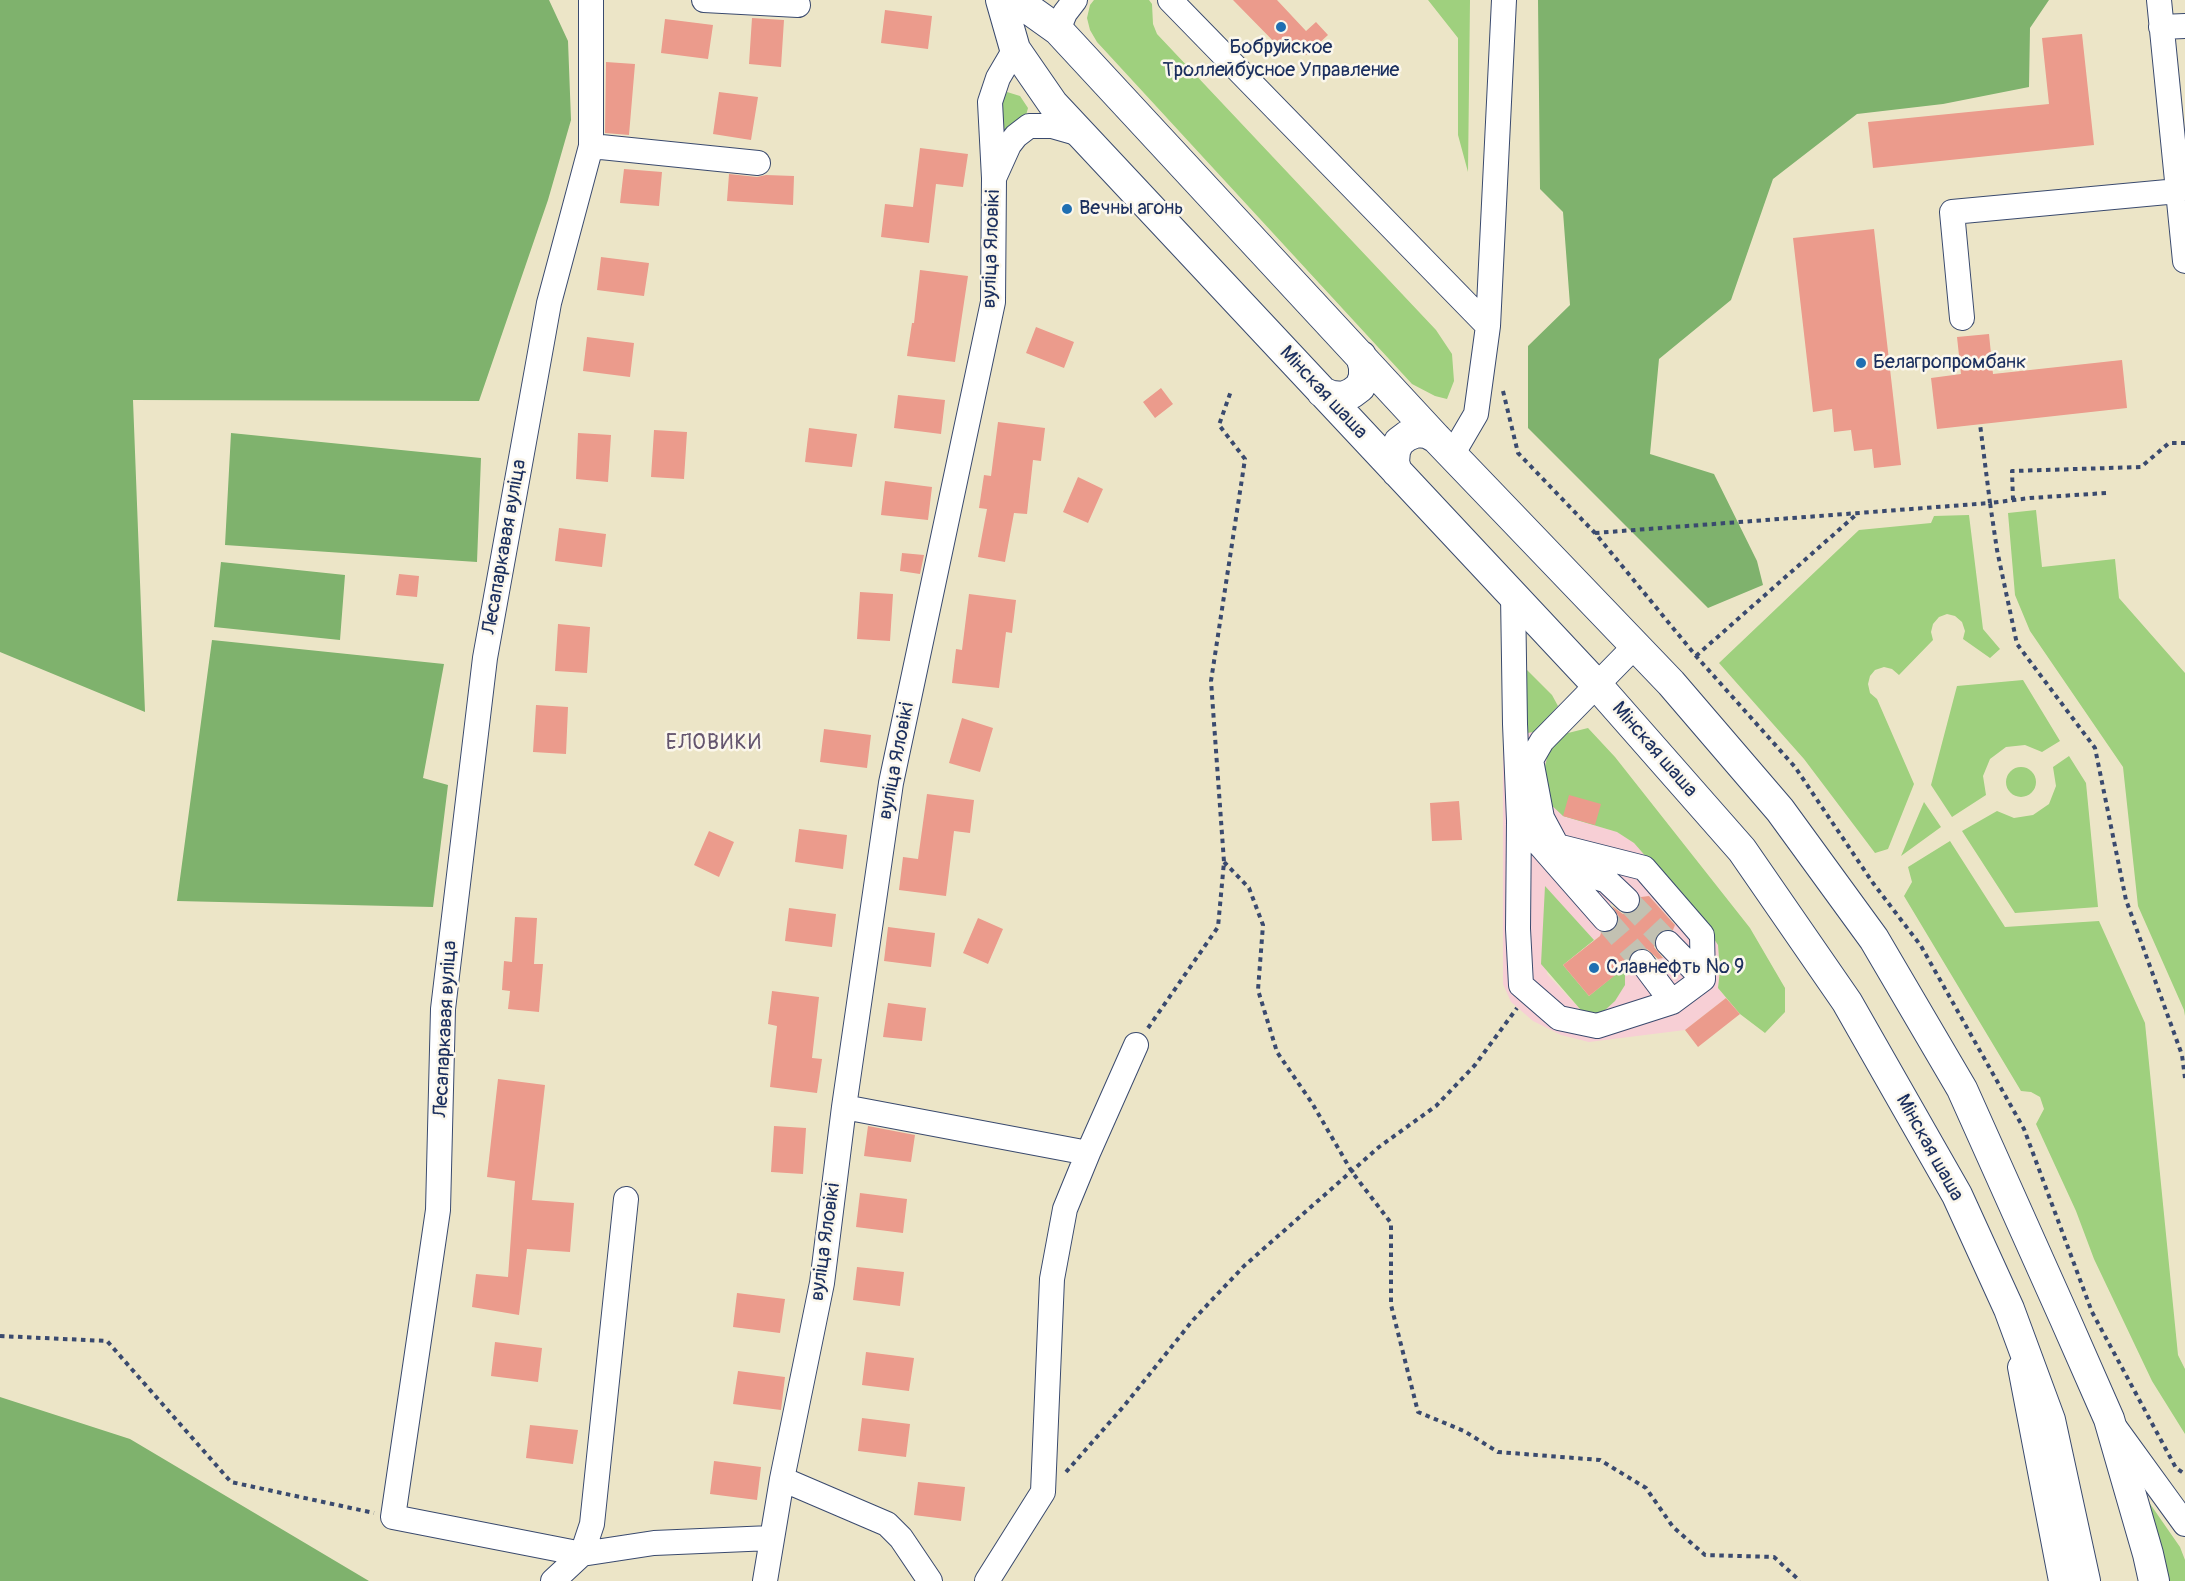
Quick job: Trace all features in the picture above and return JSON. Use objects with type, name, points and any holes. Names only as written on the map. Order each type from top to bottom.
[{"type":"main road","name":"Мінская шаша","points":[[1001,0],[1015,49],[1053,104],[1596,684],[1742,850],[1847,1002],[1957,1195],[2009,1309],[2050,1420],[2085,1581]]},
{"type":"main road","points":[[1016,0],[1058,30],[1444,447],[1671,683],[1780,810],[1874,939],[1962,1089],[2109,1419],[2154,1581]]},
{"type":"main road","points":[[1015,49],[1018,38],[1031,27],[1058,30]]},
{"type":"main road","points":[[1322,392],[1342,397],[1360,387],[1364,377],[1361,357]]},
{"type":"main road","points":[[1397,472],[1394,462],[1395,451],[1399,442],[1407,436],[1417,432],[1427,433],[1444,447]]},
{"type":"street","name":"Лесапаркавая вуліца","points":[[393,1517],[438,1210],[443,1009],[485,658],[549,303],[591,146],[591,0]]},
{"type":"street","points":[[704,0],[798,5]]},
{"type":"street","points":[[1058,30],[1065,13],[1075,0]]},
{"type":"street","points":[[1170,0],[1488,326]]},
{"type":"street","points":[[1444,447],[1476,414],[1488,326],[1504,0]]},
{"type":"street","points":[[2159,0],[2173,27],[2178,191],[2185,261]]},
{"type":"street","name":"вуліца Яловікі","points":[[765,1581],[782,1479],[822,1283],[844,1107],[891,783],[993,302],[994,178],[990,102],[998,78],[1015,49]]},
{"type":"street","points":[[994,178],[1009,145],[1029,126],[1052,126],[1080,134]]},
{"type":"street","points":[[591,146],[758,163]]},
{"type":"street","points":[[1962,318],[1952,212],[2178,191]]},
{"type":"street","points":[[1514,595],[1515,724],[1519,820],[1518,929],[1521,985],[1559,1018],[1597,1026],[1672,1002],[1703,979]]},
{"type":"street","points":[[1635,646],[1542,741],[1531,760],[1542,818],[1557,846],[1644,868],[1702,935],[1703,979]]},
{"type":"street","points":[[1519,820],[1605,919]]},
{"type":"street","points":[[1557,864],[1607,881],[1627,900]]},
{"type":"street","points":[[1668,943],[1703,979]]},
{"type":"street","points":[[1642,962],[1672,1002]]},
{"type":"street","points":[[987,1581],[1043,1492],[1052,1279],[1065,1209],[1136,1045]]},
{"type":"street","points":[[844,1107],[1088,1153]]},
{"type":"street","points":[[553,1581],[582,1554],[592,1524],[626,1199]]},
{"type":"street","points":[[2009,1309],[2061,1581]]},
{"type":"street","points":[[2109,1419],[2185,1523]]},
{"type":"street","points":[[782,1479],[887,1524],[901,1538],[930,1581]]},
{"type":"street","points":[[393,1517],[582,1554],[654,1543],[771,1538]]},
{"type":"path","points":[[1502,387],[1518,453],[1595,533],[1696,656],[1795,767],[1873,883],[1922,946],[2024,1129],[2092,1312],[2176,1468],[2185,1474]]},
{"type":"path","points":[[1136,1045],[1218,927],[1224,862],[1211,681],[1245,459],[1219,426],[1231,391]]},
{"type":"path","points":[[1980,424],[1997,550],[2017,644],[2096,748],[2126,900],[2182,1056],[2185,1078]]},
{"type":"path","points":[[2013,500],[2012,471],[2141,467],[2169,443],[2185,443]]},
{"type":"path","points":[[1595,533],[2106,493]]},
{"type":"path","points":[[1696,656],[1859,513]]},
{"type":"path","points":[[1224,862],[1249,888],[1263,925],[1258,990],[1277,1052],[1312,1103],[1352,1172],[1391,1223],[1391,1305],[1418,1412],[1464,1431],[1498,1452],[1600,1461],[1646,1488],[1673,1527],[1705,1555],[1774,1557],[1798,1581]]},
{"type":"path","points":[[1043,1492],[1072,1466],[1193,1320],[1244,1266],[1378,1147],[1436,1106],[1474,1065],[1518,1007],[1532,994]]},
{"type":"path","points":[[0,1336],[106,1341],[231,1482],[393,1517]]},
{"type":"shaded area","points":[[1503,724],[1534,732],[1549,750],[1563,816],[1617,832],[1634,843],[1700,918],[1718,945],[1720,970],[1718,988],[1726,998],[1685,1030],[1589,1042],[1561,1035],[1533,1021],[1511,1002],[1503,984]],"holes":[[[1545,887],[1594,940],[1600,936],[1611,903],[1649,896],[1675,924],[1663,958],[1626,966],[1590,1015],[1580,1009],[1547,974]]]},
{"type":"green space","points":[[0,0],[549,0],[568,41],[571,120],[548,200],[479,401],[133,400],[145,712],[0,652]]},
{"type":"green space","points":[[1094,0],[1149,0],[1152,4],[1153,24],[1157,34],[1436,330],[1452,354],[1454,381],[1447,399],[1435,396],[1412,384],[1097,42],[1090,30],[1087,18],[1090,5]]},
{"type":"green space","points":[[1428,0],[1470,0],[1468,172],[1458,135],[1458,38]]},
{"type":"green space","points":[[1538,0],[2049,0],[2030,28],[2029,87],[1943,104],[1857,114],[1773,179],[1731,300],[1659,359],[1650,454],[1714,474],[1757,561],[1763,585],[1708,608],[1528,428],[1528,346],[1570,305],[1563,212],[1540,189]]},
{"type":"green space","points":[[1007,92],[1020,96],[1028,108],[1025,119],[1005,132],[1000,126],[1002,102]]},
{"type":"green space","points":[[231,433],[481,458],[477,562],[225,545]]},
{"type":"green space","points":[[2036,510],[2042,567],[2115,559],[2119,598],[2185,673],[2185,1016],[2138,906],[2123,767],[2030,631],[2015,595],[2008,513]]},
{"type":"green space","points":[[1969,515],[1983,629],[2000,649],[1990,658],[1963,639],[1965,631],[1962,622],[1955,616],[1947,614],[1939,617],[1933,624],[1931,632],[1933,640],[1899,675],[1892,669],[1884,667],[1875,670],[1870,676],[1868,684],[1870,693],[1877,699],[1914,784],[1888,849],[1875,853],[1804,759],[1719,663],[1859,530],[1931,523],[1934,516]]},
{"type":"green space","points":[[221,562],[345,575],[340,640],[214,627]]},
{"type":"green space","points":[[212,640],[444,664],[423,778],[448,785],[433,907],[177,901]]},
{"type":"green space","points":[[1524,667],[1552,695],[1558,706],[1534,732],[1527,733]]},
{"type":"green space","points":[[2023,680],[2060,741],[2042,752],[2025,745],[2006,747],[1990,759],[1983,776],[1986,795],[1952,817],[1931,785],[1957,686]]},
{"type":"green space","points":[[1588,728],[1615,757],[1750,928],[1785,988],[1785,1012],[1765,1033],[1740,1014],[1718,988],[1720,970],[1718,945],[1700,918],[1634,843],[1617,832],[1563,816],[1547,801],[1542,778],[1549,750],[1564,734]]},
{"type":"green space","points":[[2069,756],[2086,783],[2098,907],[2015,913],[1962,831],[1997,811],[2014,818],[2033,815],[2049,804],[2056,786],[2053,767]]},
{"type":"green space","points":[[2021,767],[2032,771],[2036,782],[2032,793],[2021,797],[2010,793],[2006,782],[2010,771]]},
{"type":"green space","points":[[1924,802],[1941,827],[1901,856]]},
{"type":"green space","points":[[1950,841],[2005,927],[2099,921],[2145,1023],[2178,1355],[2185,1369],[2185,1434],[2152,1381],[2094,1259],[2076,1211],[2036,1124],[2044,1109],[2040,1097],[2031,1092],[2021,1091],[1904,896],[1912,882],[1908,867]]},
{"type":"green space","points":[[1545,886],[1594,940],[1563,965],[1589,996],[1621,970],[1625,974],[1625,985],[1615,1001],[1604,1011],[1590,1015],[1580,1009],[1541,964]]},
{"type":"green space","points":[[0,1397],[130,1439],[369,1581],[0,1581]]},
{"type":"green space","points":[[2146,1498],[2180,1547],[2185,1560],[2185,1581],[2169,1581]]},
{"type":"building","name":"Бобруйское Троллейбусное Управление","points":[[1233,0],[1277,0],[1306,31],[1316,22],[1328,35],[1306,55],[1294,43],[1284,52]]},
{"type":"building","points":[[885,10],[932,16],[928,49],[881,43]]},
{"type":"building","points":[[752,18],[784,20],[781,67],[749,64]]},
{"type":"building","points":[[665,19],[713,25],[708,59],[661,53]]},
{"type":"building","points":[[2082,34],[2094,145],[1873,168],[1868,122],[2049,104],[2042,38]]},
{"type":"building","points":[[606,62],[635,64],[629,135],[605,133]]},
{"type":"building","points":[[719,92],[758,97],[751,140],[713,134]]},
{"type":"building","points":[[920,148],[968,154],[963,187],[936,184],[929,243],[881,237],[885,204],[913,207]]},
{"type":"building","points":[[624,169],[662,172],[659,206],[620,203]]},
{"type":"building","points":[[729,174],[757,177],[794,176],[793,205],[727,201]]},
{"type":"building","points":[[1874,229],[1901,465],[1874,468],[1872,449],[1854,451],[1851,430],[1834,432],[1832,409],[1813,412],[1793,238]]},
{"type":"building","points":[[601,257],[649,263],[644,296],[597,290]]},
{"type":"building","points":[[920,270],[968,276],[955,362],[907,356],[912,323],[914,323]]},
{"type":"building","points":[[1036,327],[1074,342],[1064,368],[1026,353]]},
{"type":"building","points":[[1989,334],[1993,374],[2122,360],[2127,408],[1937,429],[1931,378],[1961,374],[1957,337]]},
{"type":"building","points":[[587,337],[634,343],[630,377],[583,371]]},
{"type":"building","points":[[1161,388],[1173,404],[1155,418],[1143,402]]},
{"type":"building","points":[[898,395],[945,400],[941,434],[894,428]]},
{"type":"building","points":[[998,422],[1045,428],[1041,461],[1033,460],[1027,514],[1014,513],[1005,562],[978,557],[987,509],[979,508],[984,475],[991,476]]},
{"type":"building","points":[[809,428],[857,434],[852,467],[805,462]]},
{"type":"building","points":[[654,430],[687,432],[684,479],[651,477]]},
{"type":"building","points":[[578,433],[611,435],[608,482],[576,479]]},
{"type":"building","points":[[1078,477],[1103,489],[1088,523],[1063,512]]},
{"type":"building","points":[[885,481],[932,487],[928,520],[881,515]]},
{"type":"building","points":[[559,528],[606,534],[602,567],[555,561]]},
{"type":"building","points":[[902,553],[924,555],[920,574],[900,571]]},
{"type":"building","points":[[399,574],[419,576],[417,597],[396,595]]},
{"type":"building","points":[[860,592],[893,594],[890,641],[857,639]]},
{"type":"building","points":[[969,594],[1016,600],[1012,633],[1006,632],[999,688],[952,683],[956,649],[962,650]]},
{"type":"building","points":[[558,624],[590,627],[587,673],[555,671]]},
{"type":"building","points":[[536,705],[568,707],[566,754],[533,752]]},
{"type":"building","points":[[962,718],[993,728],[980,772],[949,763]]},
{"type":"building","points":[[824,729],[871,735],[867,768],[820,762]]},
{"type":"building","points":[[927,794],[974,800],[970,833],[954,831],[946,896],[899,890],[903,857],[918,859]]},
{"type":"building","points":[[1569,795],[1601,804],[1595,825],[1563,816]]},
{"type":"building","points":[[1459,801],[1462,840],[1432,841],[1430,803]]},
{"type":"building","points":[[799,829],[847,835],[843,869],[795,862]]},
{"type":"building","points":[[709,831],[734,842],[719,877],[694,865]]},
{"type":"building","points":[[1649,896],[1675,925],[1673,930],[1664,929],[1659,932],[1655,939],[1654,947],[1663,958],[1658,959],[1647,949],[1634,950],[1629,957],[1628,965],[1589,996],[1563,965],[1601,933],[1608,933],[1615,929],[1619,917],[1612,906],[1623,914],[1630,914],[1638,909],[1641,897]]},
{"type":"building","points":[[789,908],[836,914],[832,947],[785,941]]},
{"type":"building","points":[[515,917],[537,918],[534,964],[543,964],[539,1012],[508,1009],[510,991],[502,990],[504,961],[512,962]]},
{"type":"building","points":[[978,918],[1003,929],[988,964],[963,953]]},
{"type":"building","points":[[888,927],[935,933],[931,967],[884,961]]},
{"type":"building","points":[[772,991],[819,997],[812,1058],[822,1059],[817,1093],[770,1087],[777,1026],[768,1024]]},
{"type":"building","points":[[1726,998],[1740,1014],[1698,1047],[1685,1030]]},
{"type":"building","points":[[888,1003],[926,1008],[922,1041],[883,1037]]},
{"type":"building","points":[[498,1079],[545,1085],[532,1200],[574,1203],[570,1252],[527,1249],[519,1315],[472,1307],[476,1274],[508,1277],[515,1181],[487,1177]]},
{"type":"building","points":[[774,1126],[806,1128],[803,1174],[771,1172]]},
{"type":"building","points":[[868,1126],[915,1135],[911,1162],[864,1156]]},
{"type":"building","points":[[860,1193],[907,1199],[903,1233],[856,1227]]},
{"type":"building","points":[[857,1267],[904,1272],[900,1306],[853,1300]]},
{"type":"building","points":[[737,1293],[785,1299],[780,1333],[733,1327]]},
{"type":"building","points":[[495,1342],[542,1348],[538,1382],[491,1376]]},
{"type":"building","points":[[866,1352],[914,1358],[909,1391],[862,1385]]},
{"type":"building","points":[[738,1371],[785,1377],[781,1410],[733,1404]]},
{"type":"building","points":[[862,1418],[910,1424],[906,1457],[858,1451]]},
{"type":"building","points":[[530,1425],[578,1430],[573,1464],[526,1458]]},
{"type":"building","points":[[714,1461],[761,1467],[757,1500],[710,1494]]},
{"type":"building","points":[[918,1482],[965,1487],[961,1521],[914,1515]]},
{"type":"tunnel","points":[[1627,900],[1668,943]]},
{"type":"tunnel","points":[[1605,919],[1642,962]]},
{"type":"place","name":"Бобруйское Троллейбусное Управление","points":[[1281,27]]},
{"type":"place","name":"Вечны агонь","points":[[1067,209]]},
{"type":"place","name":"Белагропромбанк","points":[[1861,363]]},
{"type":"place","name":"Славнефть № 9","points":[[1594,968]]},
{"type":"district","name":"ЕЛОВИКИ","points":[[714,744]]}]
